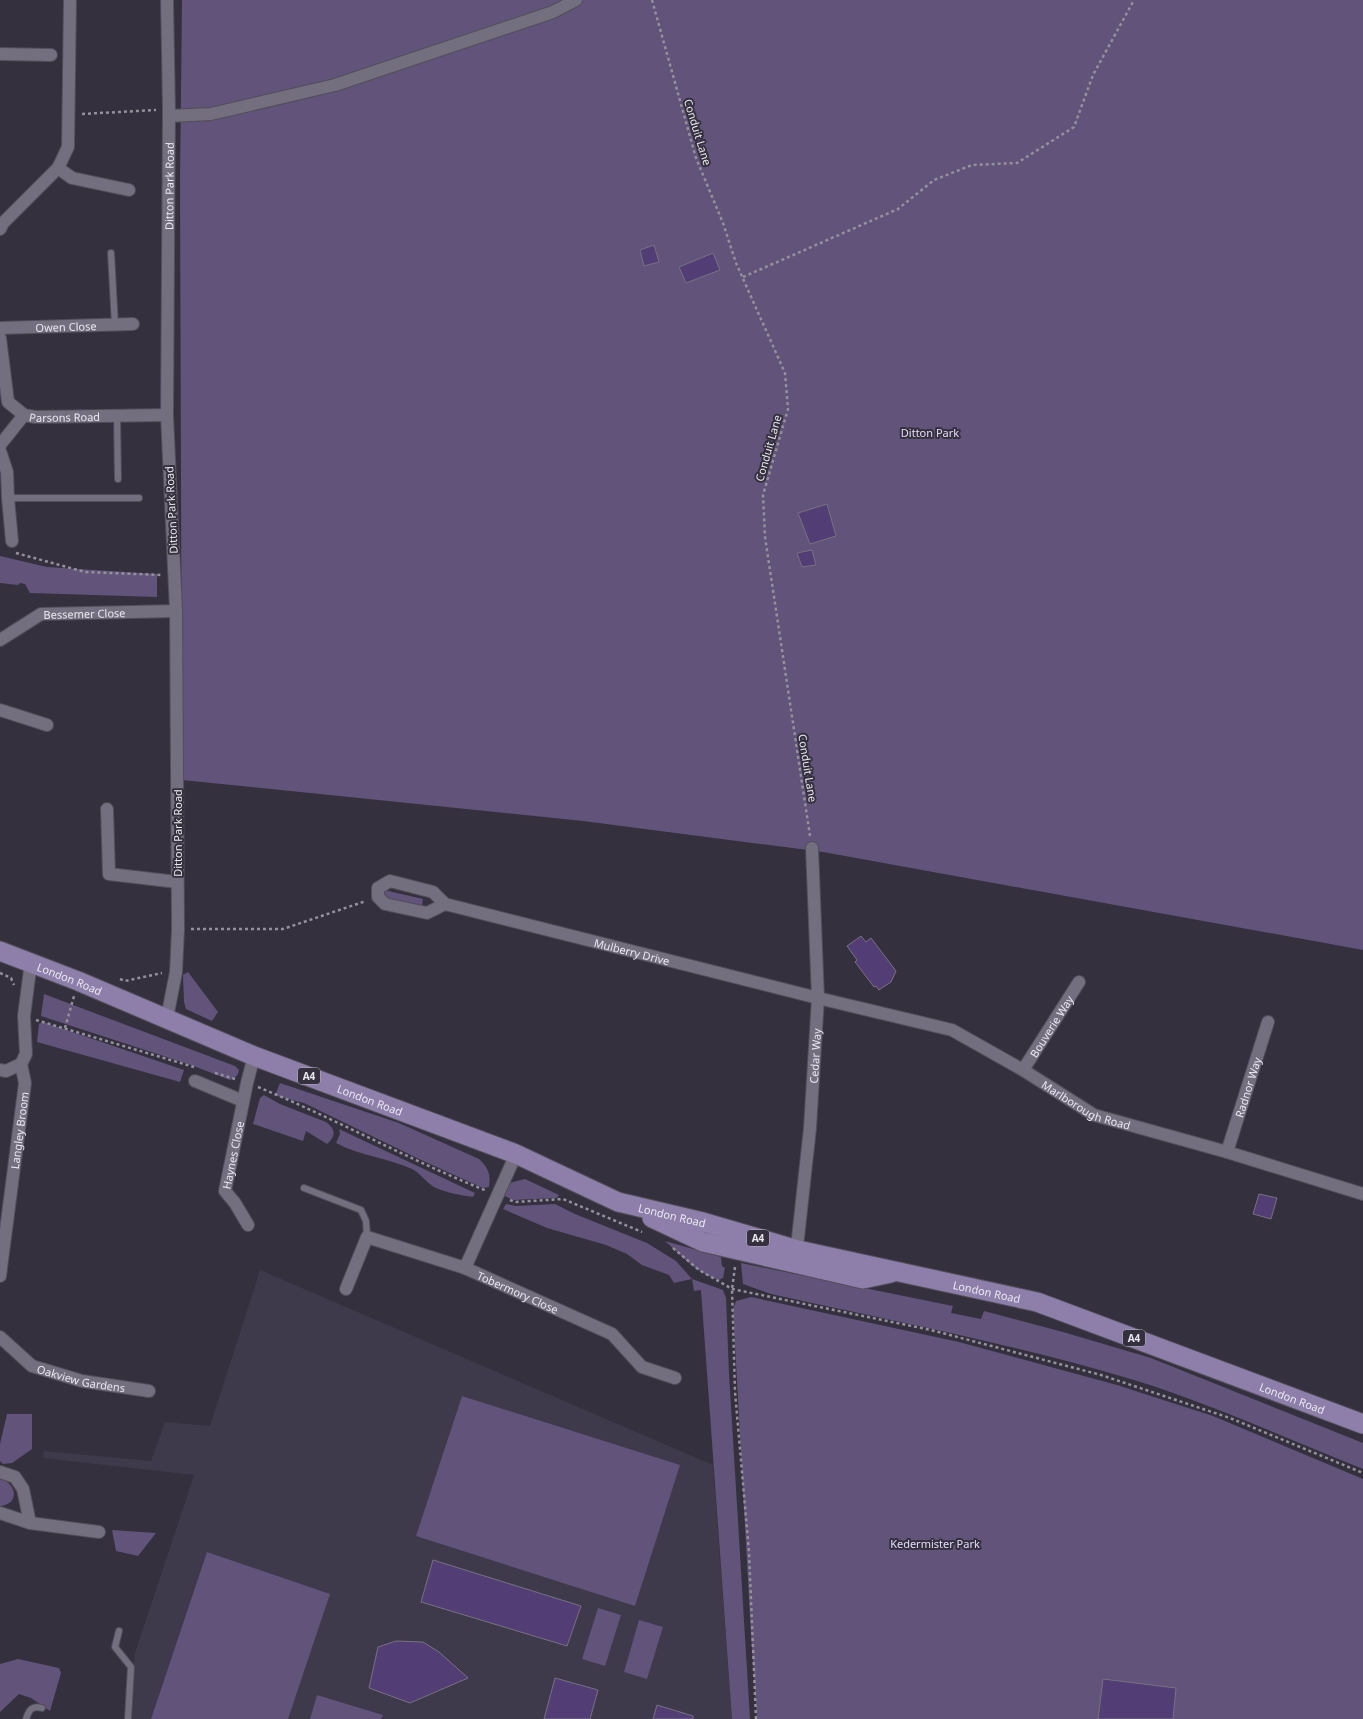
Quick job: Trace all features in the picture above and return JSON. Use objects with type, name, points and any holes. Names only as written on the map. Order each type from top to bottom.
[{"type":"main road","name":"London Road","points":[[0,951],[31,962],[167,1018],[254,1056],[516,1154],[703,1242],[796,1256],[863,1279],[899,1272],[1037,1302],[1363,1424]]},
{"type":"street","points":[[1,226],[58,168],[68,147],[70,0]]},
{"type":"street","name":"Ditton Park Road","points":[[167,1018],[176,972],[178,929],[176,611],[167,415],[169,112],[168,0]]},
{"type":"street","points":[[169,112],[211,114],[335,85],[553,12],[576,0]]},
{"type":"street","points":[[0,54],[51,55]]},
{"type":"street","points":[[58,168],[72,178],[129,190]]},
{"type":"street","name":"Owen Close","points":[[0,328],[133,324]]},
{"type":"street","name":"Parsons Road","points":[[0,338],[8,402],[24,415],[35,417],[167,415]]},
{"type":"street","points":[[0,445],[24,415]]},
{"type":"street","points":[[0,451],[7,472],[12,541]]},
{"type":"street","name":"Bessemer Close","points":[[0,640],[41,614],[176,611]]},
{"type":"street","points":[[0,710],[47,725]]},
{"type":"street","points":[[107,809],[110,874],[177,882]]},
{"type":"street","name":"Cedar Way","points":[[796,1256],[810,1128],[818,998],[812,848]]},
{"type":"street","name":"Mulberry Drive","points":[[378,897],[378,888],[390,881],[433,892],[445,904],[818,998]]},
{"type":"street","points":[[378,897],[385,904],[428,913],[445,904]]},
{"type":"street","name":"Langley Broom","points":[[0,1276],[25,1083],[21,1064],[26,1054],[24,1016],[31,962]]},
{"type":"street","name":"Bouverie Way","points":[[1023,1070],[1079,982]]},
{"type":"street","name":"Marlborough Road","points":[[818,998],[952,1030],[1023,1070],[1094,1115],[1226,1152],[1363,1194]]},
{"type":"street","name":"Radnor Way","points":[[1226,1152],[1268,1022]]},
{"type":"street","name":"Haynes Close","points":[[248,1225],[235,1202],[225,1191],[243,1101],[254,1056]]},
{"type":"street","points":[[0,1070],[6,1071],[21,1064]]},
{"type":"street","points":[[195,1081],[243,1101]]},
{"type":"street","name":"Tobermory Close","points":[[516,1154],[496,1194],[465,1268],[612,1334],[642,1367],[675,1378]]},
{"type":"street","points":[[346,1289],[367,1237],[465,1268]]},
{"type":"street","name":"Oakview Gardens","points":[[0,1338],[32,1366],[82,1381],[149,1391]]},
{"type":"street","points":[[0,1472],[15,1477],[23,1488],[30,1523]]},
{"type":"street","points":[[0,1513],[30,1523],[99,1532]]},
{"type":"lane","points":[[111,253],[115,325]]},
{"type":"lane","points":[[117,416],[118,479]]},
{"type":"lane","points":[[8,498],[139,498]]},
{"type":"lane","points":[[304,1188],[361,1210],[366,1221],[367,1237]]},
{"type":"lane","points":[[119,1631],[115,1647],[132,1667],[128,1719]]},
{"type":"lane","points":[[26,1719],[31,1709],[35,1707],[42,1708]]},
{"type":"path","name":"Conduit Lane","points":[[652,0],[696,158],[743,276],[785,373],[788,409],[763,495],[765,537],[812,848]]},
{"type":"path","points":[[743,276],[898,209],[934,180],[972,165],[1017,163],[1074,127],[1093,75],[1134,0]]},
{"type":"path","points":[[69,115],[169,112]]},
{"type":"path","points":[[12,541],[13,553],[85,572],[164,575]]},
{"type":"path","points":[[178,929],[283,929],[378,897]]},
{"type":"path","points":[[118,978],[125,981],[166,972]]},
{"type":"path","points":[[0,973],[11,978],[15,990]]},
{"type":"path","points":[[24,1016],[201,1069]]},
{"type":"path","points":[[209,1071],[247,1083],[310,1108],[409,1158],[515,1202],[563,1199],[647,1234]]},
{"type":"path","points":[[668,1243],[699,1270],[732,1289],[931,1330],[1101,1375],[1230,1418],[1363,1473]]},
{"type":"path","points":[[736,1261],[732,1289],[735,1392],[749,1552],[756,1719]]},
{"type":"shaded area","points":[[260,1270],[713,1465],[732,1719],[129,1719],[135,1653],[194,1475],[43,1458],[44,1451],[151,1461],[165,1422],[210,1426]]},
{"type":"green space","name":"Ditton Park","points":[[182,0],[1363,0],[1363,950],[823,852],[583,821],[182,780],[180,181]]},
{"type":"green space","points":[[0,556],[47,567],[157,574],[157,597],[30,593],[25,584],[20,583],[18,585],[0,583]]},
{"type":"green space","points":[[384,890],[423,899],[422,907],[383,897]]},
{"type":"green space","points":[[188,972],[218,1012],[212,1021],[186,1009],[184,1002],[183,975]]},
{"type":"green space","points":[[44,994],[235,1066],[239,1070],[238,1074],[235,1078],[230,1080],[191,1065],[41,1016]]},
{"type":"green space","points":[[43,1022],[184,1070],[180,1082],[37,1042],[39,1024]]},
{"type":"green space","points":[[280,1083],[399,1123],[479,1159],[488,1171],[490,1178],[489,1187],[483,1188],[419,1159],[304,1103],[277,1096],[276,1093]]},
{"type":"green space","points":[[264,1095],[280,1104],[326,1122],[332,1127],[334,1133],[332,1138],[327,1144],[306,1131],[303,1141],[253,1124],[260,1098]]},
{"type":"green space","points":[[339,1129],[475,1193],[473,1197],[443,1191],[428,1183],[412,1169],[364,1154],[336,1143],[340,1134]]},
{"type":"green space","points":[[525,1179],[559,1195],[557,1198],[513,1200],[499,1193],[505,1184]]},
{"type":"green space","points":[[506,1204],[516,1206],[555,1204],[575,1214],[647,1243],[676,1261],[692,1279],[674,1283],[669,1275],[642,1265],[627,1254],[606,1245],[547,1228],[503,1209]]},
{"type":"green space","points":[[665,1241],[721,1257],[722,1266],[725,1268],[723,1278],[719,1280],[697,1269]]},
{"type":"green space","points":[[741,1263],[953,1306],[951,1313],[981,1319],[984,1311],[1151,1358],[1363,1443],[1363,1469],[1221,1411],[1163,1389],[1134,1380],[999,1344],[771,1294],[743,1284]]},
{"type":"green space","points":[[692,1279],[723,1290],[726,1298],[729,1373],[750,1719],[732,1719],[701,1290],[694,1291]]},
{"type":"green space","name":"Kedermister Park","points":[[751,1297],[959,1342],[1117,1385],[1213,1416],[1363,1479],[1363,1719],[757,1719],[733,1309],[736,1301]]},
{"type":"green space","points":[[462,1396],[680,1465],[635,1606],[416,1536]]},
{"type":"green space","points":[[7,1414],[32,1414],[32,1449],[12,1463],[3,1464],[0,1461],[0,1444]]},
{"type":"green space","points":[[0,1478],[10,1485],[14,1494],[11,1502],[0,1506]]},
{"type":"green space","points":[[112,1530],[156,1533],[138,1556],[116,1551]]},
{"type":"green space","points":[[207,1552],[330,1594],[288,1719],[151,1719]]},
{"type":"green space","points":[[598,1608],[621,1615],[605,1666],[582,1659]]},
{"type":"green space","points":[[639,1620],[663,1627],[647,1679],[624,1672]]},
{"type":"green space","points":[[18,1659],[59,1668],[61,1673],[50,1711],[31,1698],[19,1694],[0,1712],[0,1664]]},
{"type":"green space","points":[[317,1695],[383,1715],[381,1719],[310,1719]]},
{"type":"building","points":[[654,245],[659,262],[644,266],[640,250]]},
{"type":"building","points":[[713,253],[720,270],[686,283],[679,267]]},
{"type":"building","points":[[827,504],[836,536],[810,544],[798,513]]},
{"type":"building","points":[[812,550],[816,565],[802,567],[797,553]]},
{"type":"building","points":[[861,936],[866,942],[871,938],[896,971],[891,982],[879,990],[876,986],[874,987],[855,962],[857,960],[847,946]]},
{"type":"building","points":[[1259,1194],[1277,1198],[1271,1219],[1253,1214]]},
{"type":"building","points":[[433,1560],[581,1606],[567,1646],[421,1602]]},
{"type":"building","points":[[396,1641],[423,1642],[439,1652],[468,1678],[410,1703],[369,1688],[378,1647]]},
{"type":"building","points":[[555,1678],[598,1690],[590,1719],[544,1719]]},
{"type":"building","points":[[1103,1679],[1176,1688],[1173,1719],[1098,1719]]},
{"type":"building","points":[[657,1705],[693,1716],[693,1719],[653,1719]]}]
